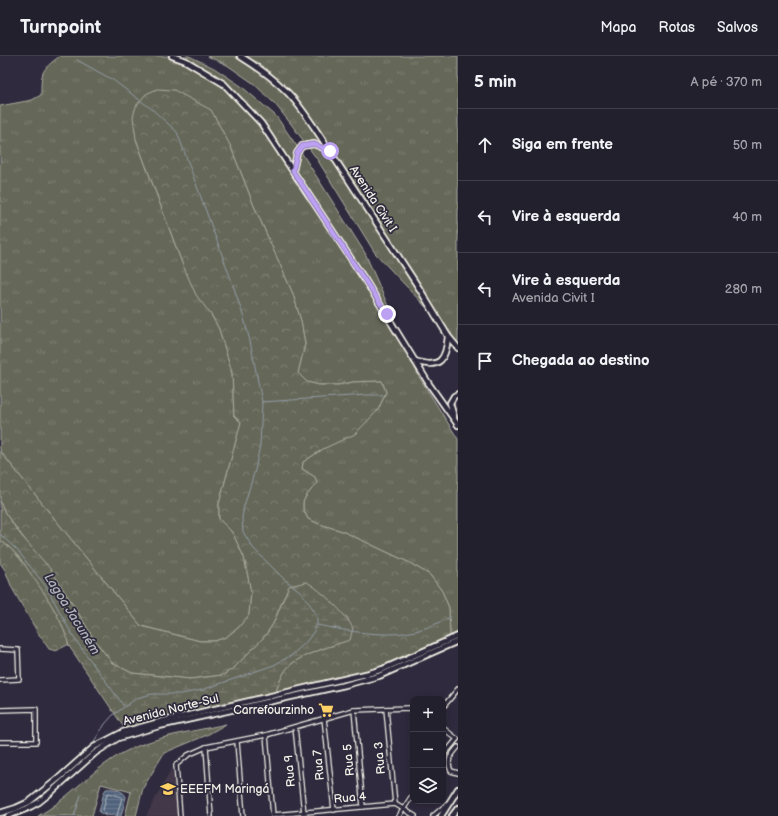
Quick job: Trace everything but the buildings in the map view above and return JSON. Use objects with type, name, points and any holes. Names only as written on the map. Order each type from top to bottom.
[{"type":"main road","points":[[172,56],[186,61],[224,84],[261,123],[376,297],[429,384],[458,425]]},
{"type":"main road","name":"Avenida Civit I","points":[[240,56],[257,67],[286,91],[302,111],[330,151],[419,288],[448,336],[458,348]]},
{"type":"main road","points":[[293,171],[297,153],[302,146],[314,144],[330,151]]},
{"type":"main road","points":[[415,361],[434,365],[441,360],[448,344],[448,336]]},
{"type":"main road","points":[[458,394],[454,396],[450,403],[452,413],[458,425]]},
{"type":"main road","name":"Avenida Norte-Sul","points":[[0,813],[29,802],[94,748],[123,732],[163,721],[370,673],[458,636]]},
{"type":"main road","name":"Avenida Norte-Sul","points":[[8,816],[39,802],[95,753],[118,738],[159,726],[346,685],[379,676],[458,641]]},
{"type":"main road","points":[[441,816],[458,789]]},
{"type":"main road","points":[[452,816],[458,808]]},
{"type":"street","points":[[0,649],[18,650],[19,679],[0,680]]},
{"type":"street","points":[[446,703],[458,689]]},
{"type":"street","points":[[180,816],[176,765],[188,755],[206,748],[266,736],[354,710],[410,708]]},
{"type":"street","name":"Rua 3","points":[[386,709],[394,804]]},
{"type":"street","points":[[0,710],[36,710],[36,742],[0,742]]},
{"type":"street","name":"Rua 5","points":[[354,710],[363,807]]},
{"type":"street","name":"Rua 7","points":[[324,718],[334,810]]},
{"type":"street","name":"Rua 9","points":[[295,727],[304,812]]},
{"type":"street","points":[[446,731],[457,740],[446,753]]},
{"type":"street","points":[[266,736],[273,816]]},
{"type":"street","points":[[237,742],[243,816]]},
{"type":"street","points":[[458,747],[449,760],[448,766],[451,771],[458,774]]},
{"type":"street","points":[[206,748],[211,816]]},
{"type":"street","points":[[399,816],[410,798]]},
{"type":"street","points":[[433,816],[451,800]]},
{"type":"street","points":[[394,804],[415,816]]},
{"type":"street","name":"Rua 4","points":[[273,816],[394,804]]},
{"type":"shaded area","name":"EEEFM Maringá","points":[[171,769],[174,778],[178,816],[146,816]]},
{"type":"green space","points":[[60,56],[189,56],[214,68],[241,86],[276,116],[303,155],[365,253],[418,375],[458,439],[458,634],[450,637],[449,608],[442,591],[430,575],[408,562],[342,531],[308,519],[303,509],[303,502],[306,496],[317,483],[315,477],[302,469],[303,462],[378,410],[386,392],[382,381],[353,382],[338,385],[319,385],[307,382],[298,373],[305,344],[301,321],[293,294],[254,206],[230,145],[136,139],[182,263],[219,329],[232,372],[234,416],[241,422],[219,504],[219,519],[232,532],[244,557],[251,592],[249,615],[238,628],[226,637],[215,641],[200,641],[141,626],[0,451],[0,106],[32,100],[41,95],[41,81],[43,72]]},
{"type":"green space","points":[[207,56],[458,56],[458,345],[437,319],[375,253],[317,159],[275,104],[253,83],[227,65]]},
{"type":"green space","points":[[157,89],[174,90],[211,110],[230,145],[254,206],[293,294],[301,321],[305,344],[298,373],[307,382],[319,385],[338,385],[353,382],[382,381],[386,392],[378,410],[355,434],[323,449],[303,462],[302,469],[315,477],[317,483],[303,502],[303,509],[308,519],[342,531],[408,562],[430,575],[442,591],[449,608],[450,637],[393,662],[352,675],[275,693],[284,672],[294,662],[318,651],[349,640],[348,618],[341,613],[284,597],[273,624],[265,636],[234,668],[223,675],[190,679],[132,673],[112,663],[94,639],[71,601],[5,513],[0,501],[0,451],[141,626],[200,641],[215,641],[226,637],[238,628],[249,615],[251,592],[244,557],[232,532],[219,519],[219,504],[241,422],[234,416],[232,372],[219,329],[212,316],[196,295],[182,263],[136,139],[133,117],[136,106],[146,94]]},
{"type":"green space","points":[[0,501],[5,513],[20,534],[52,571],[94,639],[112,663],[132,673],[190,679],[223,675],[234,668],[265,636],[273,624],[289,586],[307,582],[333,603],[345,616],[353,628],[350,640],[318,651],[294,662],[284,672],[275,693],[182,714],[125,729],[69,646],[59,618],[26,566],[11,549],[0,540]]},
{"type":"green space","points":[[0,540],[18,557],[44,592],[63,626],[69,644],[56,651],[49,649],[38,633],[12,588],[5,570],[0,563]]},
{"type":"green space","points":[[226,724],[207,735],[164,753],[143,788],[136,816],[125,816],[131,792],[101,784],[92,816],[38,816],[48,810],[111,760],[124,752],[152,741]]},
{"type":"water","points":[[106,789],[118,790],[125,795],[126,797],[121,816],[106,815],[99,812]]},
{"type":"waterway","points":[[77,60],[113,80],[153,110],[177,132],[243,315],[250,341],[262,402],[260,445],[255,470],[244,506],[242,518],[243,532],[253,548],[283,578],[301,592],[313,609],[317,618],[317,625],[313,633],[292,655],[274,665],[202,690],[181,694],[152,694],[137,698],[113,715],[105,724],[93,743]]},
{"type":"waterway","points":[[262,402],[383,395]]},
{"type":"waterway","name":"Lagoa Jacuném","points":[[0,534],[18,551],[47,588],[74,638],[124,706]]},
{"type":"waterway","points":[[317,625],[342,630],[394,634],[419,630],[451,617]]},
{"type":"waterway","name":"Lagoa Jacuném","points":[[74,816],[81,795]]},
{"type":"place","name":"Carrefourzinho","points":[[326,710]]},
{"type":"place","name":"EEEFM Maringá","points":[[168,789]]},
{"type":"route","points":[[330,151],[314,144],[302,146],[297,153],[293,171],[387,314]]}]
